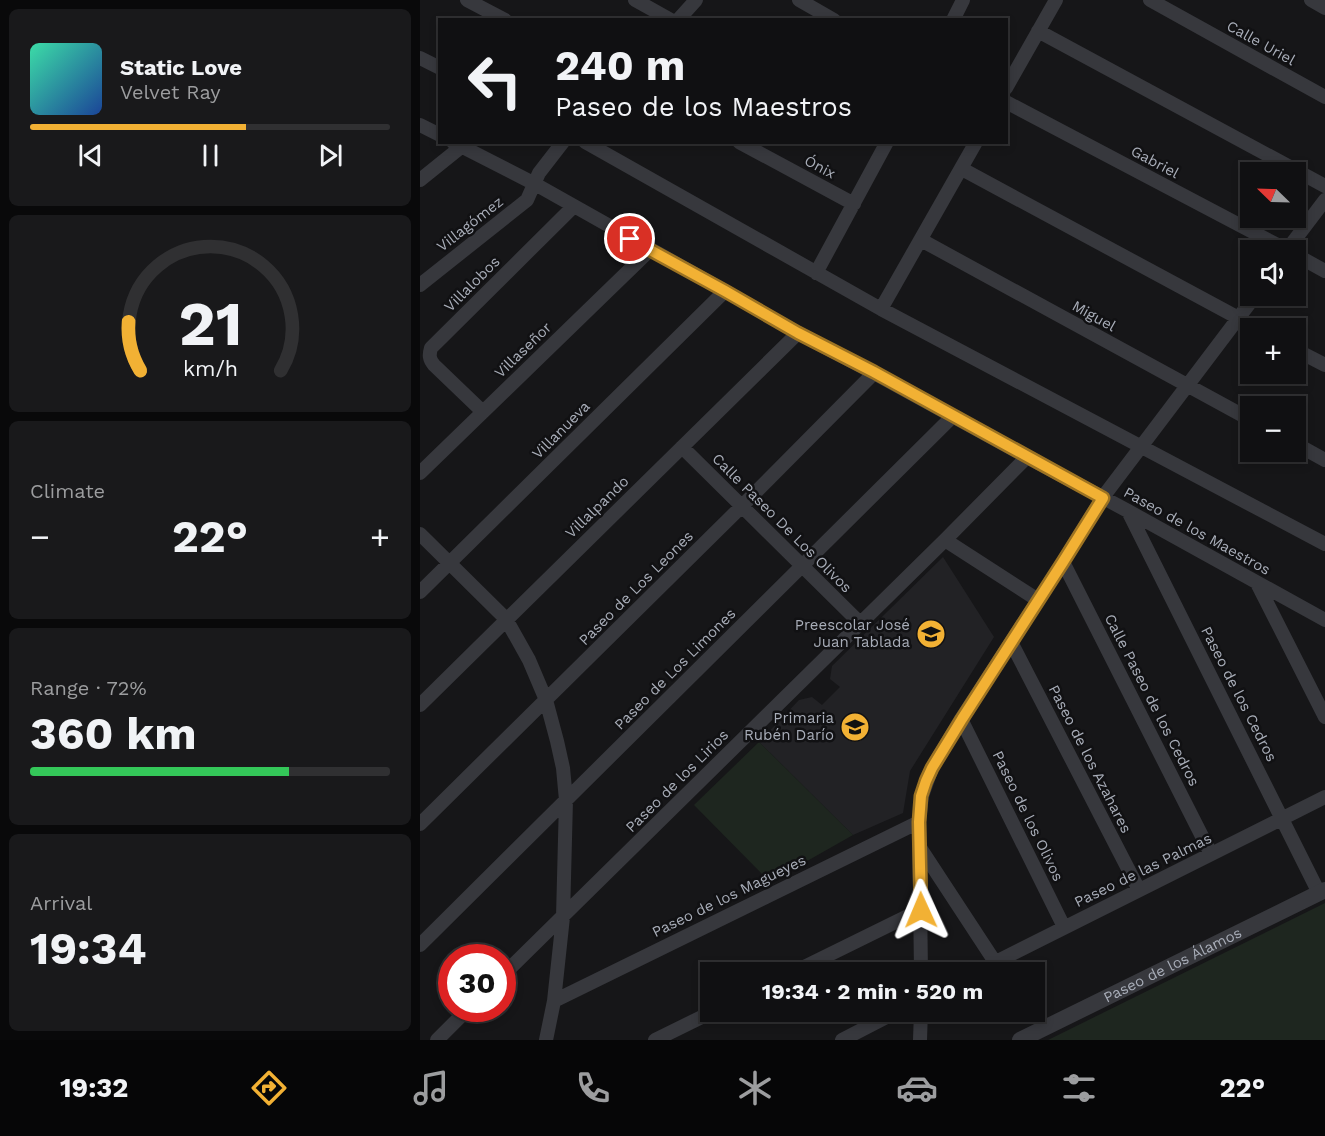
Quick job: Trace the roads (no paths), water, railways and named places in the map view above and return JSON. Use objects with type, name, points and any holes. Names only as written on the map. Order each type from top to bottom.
[{"type":"street","points":[[467,0],[501,18]]},
{"type":"street","points":[[635,0],[666,18]]},
{"type":"street","points":[[680,18],[696,0]]},
{"type":"street","points":[[799,0],[830,18]]},
{"type":"street","points":[[1008,84],[1056,0]]},
{"type":"street","name":"Calle Uriel","points":[[1150,0],[1325,97]]},
{"type":"street","points":[[1311,0],[1325,8]]},
{"type":"street","points":[[954,18],[962,1]]},
{"type":"street","points":[[1038,31],[1325,186]]},
{"type":"street","points":[[420,58],[438,67]]},
{"type":"street","name":"Gabriel","points":[[1008,103],[1268,240]]},
{"type":"street","points":[[420,125],[438,134]]},
{"type":"street","name":"Villagómez","points":[[420,285],[526,201],[539,173],[561,144]]},
{"type":"street","points":[[589,144],[881,309],[1325,544]]},
{"type":"street","name":"Ónix","points":[[743,144],[854,204]]},
{"type":"street","points":[[816,273],[886,144]]},
{"type":"street","points":[[881,309],[975,144]]},
{"type":"street","points":[[420,180],[457,145]]},
{"type":"street","name":"Paseo de los Maestros","points":[[457,145],[535,184],[798,333],[874,372],[1325,620]]},
{"type":"street","points":[[962,169],[1239,319]]},
{"type":"street","points":[[1295,240],[1325,200]]},
{"type":"street","name":"Villalobos","points":[[483,412],[434,365],[430,360],[431,348],[573,207]]},
{"type":"street","name":"Miguel","points":[[921,240],[1240,414]]},
{"type":"street","name":"Villaseñor","points":[[420,473],[650,250]]},
{"type":"street","points":[[1306,261],[1325,271]]},
{"type":"street","name":"Villanueva","points":[[420,592],[725,291]]},
{"type":"street","points":[[921,962],[919,822],[921,796],[932,768],[1103,498],[1248,306]]},
{"type":"street","name":"Villalpando","points":[[420,705],[798,333]]},
{"type":"street","points":[[1306,355],[1325,365]]},
{"type":"street","name":"Paseo de Los Leones","points":[[420,824],[742,506],[874,372]]},
{"type":"street","name":"Paseo de Los Limones","points":[[420,945],[952,416]]},
{"type":"street","name":"Calle Paseo De Los Olivos","points":[[682,447],[860,623]]},
{"type":"street","points":[[1306,450],[1325,460]]},
{"type":"street","name":"Paseo de los Lirios","points":[[516,962],[1027,457]]},
{"type":"street","name":"Paseo de los Cedros","points":[[1128,511],[1282,818],[1322,891]]},
{"type":"street","points":[[420,534],[506,619],[529,660],[546,700],[557,741],[563,768],[566,800],[563,917],[554,1001],[546,1040]]},
{"type":"street","points":[[945,540],[1038,600]]},
{"type":"street","name":"Calle Paseo de los Cedros","points":[[1063,562],[1211,854]]},
{"type":"street","points":[[1257,583],[1325,717]]},
{"type":"street","name":"Paseo de los Azahares","points":[[1011,642],[1139,890]]},
{"type":"street","name":"Paseo de los Olivos","points":[[962,719],[1064,927]]},
{"type":"street","name":"Paseo de las Palmas","points":[[995,962],[1325,797]]},
{"type":"street","name":"Paseo de los Magueyes","points":[[554,1001],[919,822]]},
{"type":"street","points":[[919,846],[995,962]]},
{"type":"street","name":"Paseo de los Álamos","points":[[1020,1040],[1322,891]]},
{"type":"street","points":[[814,962],[921,910]]},
{"type":"street","points":[[655,1040],[700,1018]]},
{"type":"street","points":[[437,1040],[455,1022]]},
{"type":"street","points":[[842,1040],[877,1022]]},
{"type":"street","points":[[920,1040],[921,1022]]},
{"type":"place","name":"Preescolar José Juan Tablada","points":[[931,634]]},
{"type":"place","name":"Primaria Rubén Darío","points":[[855,727]]}]
